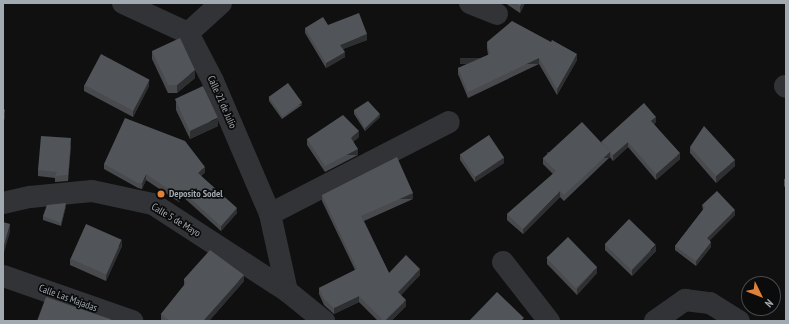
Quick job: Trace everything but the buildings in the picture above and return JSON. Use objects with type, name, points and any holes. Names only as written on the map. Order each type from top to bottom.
[{"type":"street","points":[[123,3],[188,33],[221,3]]},
{"type":"street","points":[[470,3],[497,14]]},
{"type":"street","name":"Calle 21 de Julio","points":[[188,33],[213,81],[270,214],[287,291]]},
{"type":"street","points":[[270,214],[449,122]]},
{"type":"street","name":"Calle 5 de Mayo","points":[[3,203],[30,197],[92,192],[153,204],[287,291],[324,321]]},
{"type":"street","points":[[503,262],[549,321]]},
{"type":"street","name":"Calle Las Majadas","points":[[3,276],[132,321]]},
{"type":"street","points":[[655,321],[685,300],[710,303],[739,321]]},
{"type":"place","name":"Deposito Sodel","points":[[161,194]]}]
